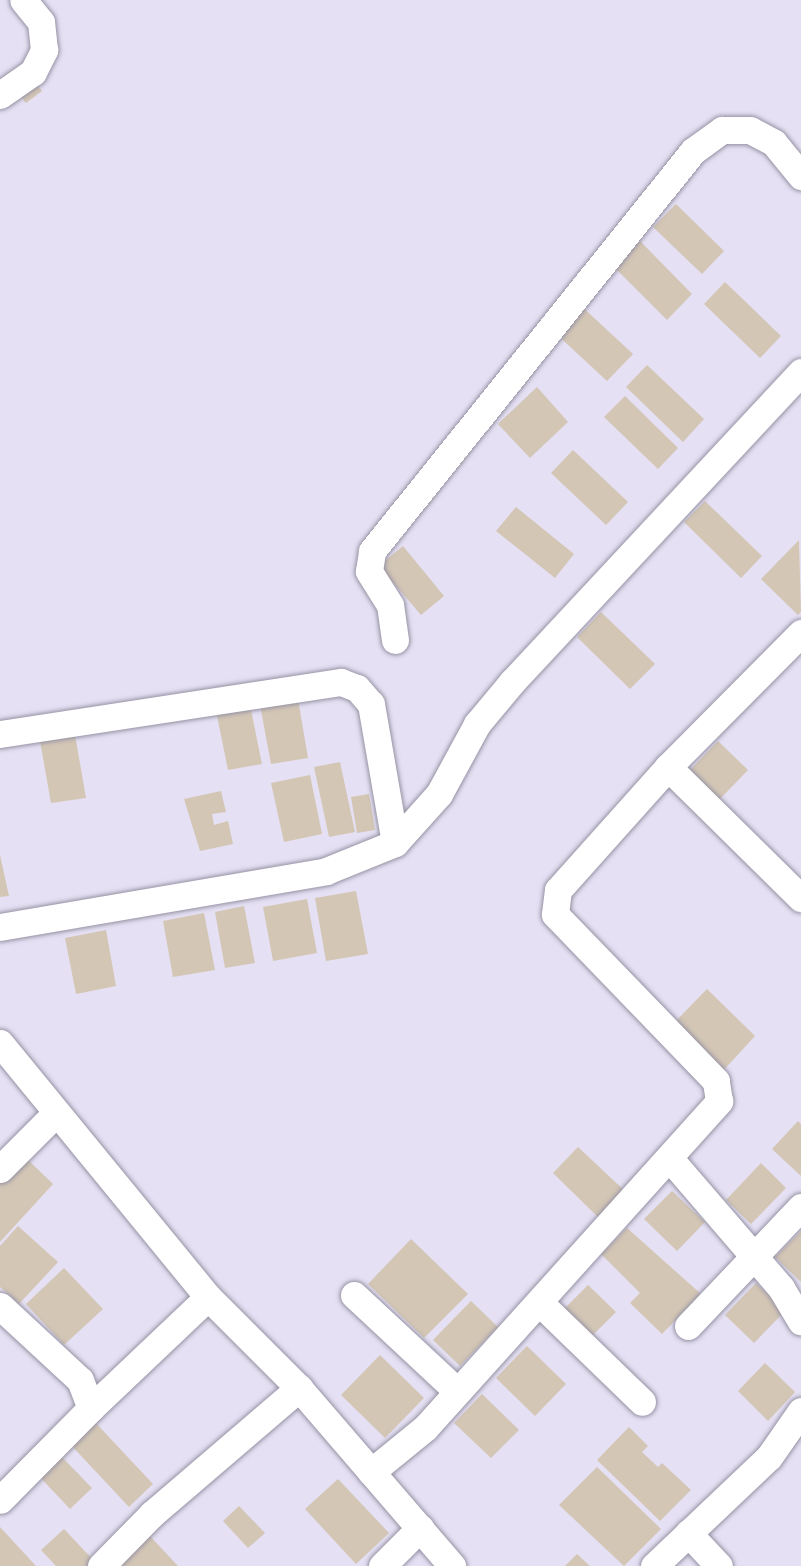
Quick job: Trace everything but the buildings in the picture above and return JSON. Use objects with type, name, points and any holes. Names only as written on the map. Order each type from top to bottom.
[{"type":"street","points":[[0,95],[33,72],[44,50],[41,22],[23,0]]},
{"type":"street","points":[[395,640],[390,605],[369,571],[372,551],[693,150],[722,130],[750,130],[774,143],[801,176]]},
{"type":"street","points":[[0,927],[326,871],[395,843],[439,794],[477,724],[512,682],[801,372]]},
{"type":"street","points":[[371,1472],[425,1428],[671,1160],[718,1101],[716,1081],[555,914],[558,890],[668,767],[801,633]]},
{"type":"street","points":[[0,734],[341,682],[357,688],[370,704],[395,843]]},
{"type":"street","points":[[668,767],[801,898]]},
{"type":"street","points":[[0,1043],[208,1297],[299,1388],[452,1566]]},
{"type":"street","points":[[0,1169],[56,1113]]},
{"type":"street","points":[[671,1160],[753,1256],[801,1321]]},
{"type":"street","points":[[688,1326],[801,1207]]},
{"type":"street","points":[[354,1295],[457,1391]]},
{"type":"street","points":[[0,1500],[91,1408],[208,1297]]},
{"type":"street","points":[[540,1303],[642,1402]]},
{"type":"street","points":[[0,1306],[80,1380],[91,1408]]},
{"type":"street","points":[[101,1566],[299,1388]]},
{"type":"street","points":[[654,1566],[769,1457],[801,1411]]},
{"type":"street","points":[[382,1566],[420,1528]]},
{"type":"street","points":[[688,1533],[719,1566]]}]
